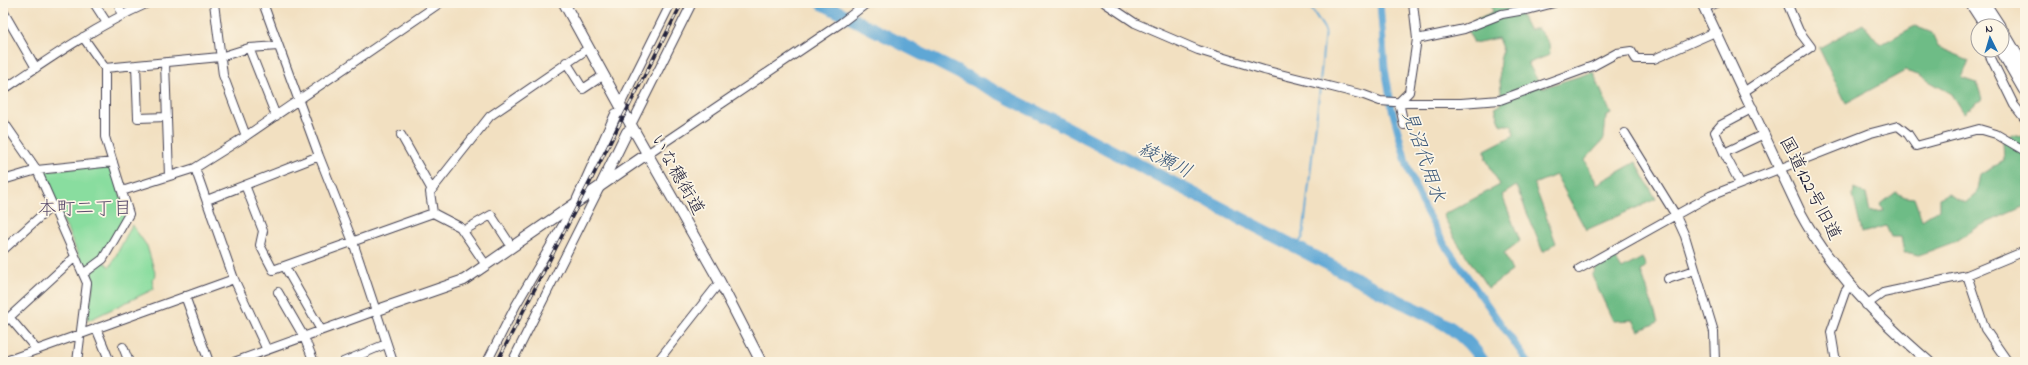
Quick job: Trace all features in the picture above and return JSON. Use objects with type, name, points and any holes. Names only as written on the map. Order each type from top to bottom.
[{"type":"highway","points":[[1972,3],[1982,18]]},
{"type":"highway","points":[[1983,3],[1993,18]]},
{"type":"highway","points":[[2010,51],[2025,66]]},
{"type":"highway","points":[[2010,52],[2025,71]]},
{"type":"highway","points":[[2010,54],[2025,81]]},
{"type":"highway","points":[[2010,56],[2025,89]]},
{"type":"street","points":[[94,3],[107,23]]},
{"type":"street","points":[[119,3],[121,15]]},
{"type":"street","points":[[3,90],[83,37],[121,15],[148,3]]},
{"type":"street","points":[[214,3],[223,75],[246,136]]},
{"type":"street","points":[[263,3],[319,156],[353,242],[393,362]]},
{"type":"street","points":[[122,191],[195,168],[276,116],[440,3]]},
{"type":"street","name":"いな穂街道","points":[[564,3],[604,75],[618,110],[629,129],[647,154],[720,282],[761,362]]},
{"type":"street","points":[[487,362],[516,305],[576,203],[618,110],[671,3]]},
{"type":"street","points":[[512,362],[692,3]]},
{"type":"street","points":[[1105,3],[1135,23],[1198,50],[1264,70],[1386,102],[1461,103],[1500,100],[1593,66],[1617,53],[1631,51],[1636,59],[1654,59],[1715,32]]},
{"type":"street","points":[[1397,102],[1409,92],[1417,39],[1414,3]]},
{"type":"street","points":[[1417,39],[1464,29],[1502,14],[1531,10],[1554,3]]},
{"type":"street","points":[[1703,5],[1716,3]]},
{"type":"street","points":[[1745,91],[1811,47],[1799,30],[1787,3]]},
{"type":"street","points":[[234,362],[464,280],[841,23],[864,5]]},
{"type":"street","name":"国道122号旧道","points":[[1703,5],[1815,239],[1866,304],[1929,362]]},
{"type":"street","points":[[3,11],[36,68]]},
{"type":"street","points":[[83,37],[105,68],[105,137],[129,214],[103,259],[83,274]]},
{"type":"street","points":[[105,68],[220,57],[249,48],[278,46]]},
{"type":"street","points":[[249,48],[276,116]]},
{"type":"street","points":[[433,213],[430,192],[490,116],[566,62],[589,48]]},
{"type":"street","points":[[1991,58],[2014,105],[2025,119]]},
{"type":"street","points":[[165,62],[169,176]]},
{"type":"street","points":[[566,62],[583,88],[604,75]]},
{"type":"street","points":[[136,65],[138,118],[167,117]]},
{"type":"street","points":[[1397,102],[1404,125]]},
{"type":"street","points":[[1740,183],[1715,132],[1721,125],[1753,108]]},
{"type":"street","points":[[3,121],[37,170],[87,283],[77,362]]},
{"type":"street","points":[[1579,269],[1675,214],[1710,196],[1740,183],[1871,134],[1898,126],[1908,134],[1916,146],[1979,129],[1996,134],[2025,152]]},
{"type":"street","points":[[1625,133],[1675,214],[1686,236],[1694,270],[1714,332],[1715,362]]},
{"type":"street","points":[[1724,153],[1764,134]]},
{"type":"street","points":[[401,135],[432,190]]},
{"type":"street","points":[[207,200],[319,156]]},
{"type":"street","points":[[3,180],[37,170],[113,162]]},
{"type":"street","points":[[195,168],[234,279],[267,350]]},
{"type":"street","points":[[245,185],[263,230],[260,245],[273,270],[285,267],[433,213],[460,227],[486,265]]},
{"type":"street","points":[[3,249],[53,205]]},
{"type":"street","points":[[463,231],[491,215],[512,247]]},
{"type":"street","points":[[1866,304],[1883,293],[1967,274],[2025,251]]},
{"type":"street","points":[[37,350],[6,320],[75,258]]},
{"type":"street","points":[[285,267],[321,330]]},
{"type":"street","points":[[1668,279],[1694,270]]},
{"type":"street","points":[[1967,274],[1985,329],[2008,362]]},
{"type":"street","points":[[3,362],[234,279]]},
{"type":"street","points":[[657,362],[720,282]]},
{"type":"street","points":[[1836,362],[1831,332],[1844,292],[1850,285]]},
{"type":"street","points":[[278,292],[304,337],[314,362]]},
{"type":"street","points":[[185,296],[209,362]]},
{"type":"street","points":[[96,328],[110,362]]},
{"type":"street","points":[[343,362],[386,344]]},
{"type":"street","points":[[123,347],[129,362]]},
{"type":"green space","points":[[1491,3],[1515,3],[1528,29],[1538,29],[1549,43],[1550,55],[1528,63],[1542,88],[1593,72],[1611,114],[1606,117],[1604,139],[1585,160],[1597,184],[1636,162],[1656,199],[1586,230],[1556,175],[1534,184],[1556,243],[1543,252],[1516,186],[1502,195],[1520,241],[1504,253],[1512,271],[1488,288],[1455,239],[1443,215],[1500,185],[1486,159],[1485,150],[1514,135],[1512,125],[1501,125],[1495,107],[1501,105],[1499,71],[1503,51],[1498,38],[1474,43],[1468,31],[1475,20],[1493,12]]},
{"type":"green space","points":[[1863,24],[1880,45],[1915,26],[1932,33],[1938,47],[1969,60],[1962,78],[1977,83],[1982,99],[1964,113],[1952,94],[1918,75],[1905,71],[1846,103],[1819,48]]},
{"type":"green space","points":[[2012,134],[2025,137],[2025,206],[1977,227],[1954,242],[1919,255],[1904,253],[1901,237],[1891,237],[1886,226],[1862,233],[1853,196],[1854,188],[1866,194],[1870,212],[1884,211],[1881,204],[1896,192],[1905,197],[1914,198],[1922,220],[1939,209],[1939,198],[1948,194],[1965,203],[1976,194],[1980,174],[2004,161],[2003,141]]},
{"type":"green space","points":[[112,163],[126,216],[101,257],[87,266],[81,261],[42,171]]},
{"type":"green space","points":[[132,225],[147,246],[156,276],[152,279],[154,289],[87,321],[93,284],[91,272],[103,261],[110,267]]},
{"type":"green space","points":[[1614,256],[1622,269],[1642,258],[1646,266],[1641,271],[1658,322],[1639,331],[1633,320],[1613,321],[1592,276],[1600,261]]},
{"type":"waterway","name":"綾瀬川","points":[[821,3],[1060,124],[1435,319],[1456,332],[1475,350],[1483,362]]},
{"type":"waterway","points":[[1308,3],[1325,30],[1320,82]]},
{"type":"waterway","name":"見沼代用水","points":[[1380,3],[1385,68],[1392,109],[1406,162],[1424,208],[1445,245],[1528,362]]},
{"type":"waterway","points":[[1296,247],[1303,237],[1320,87]]},
{"type":"railway","points":[[497,362],[682,3]]},
{"type":"district","name":"本町二丁目","points":[[85,207]]}]
